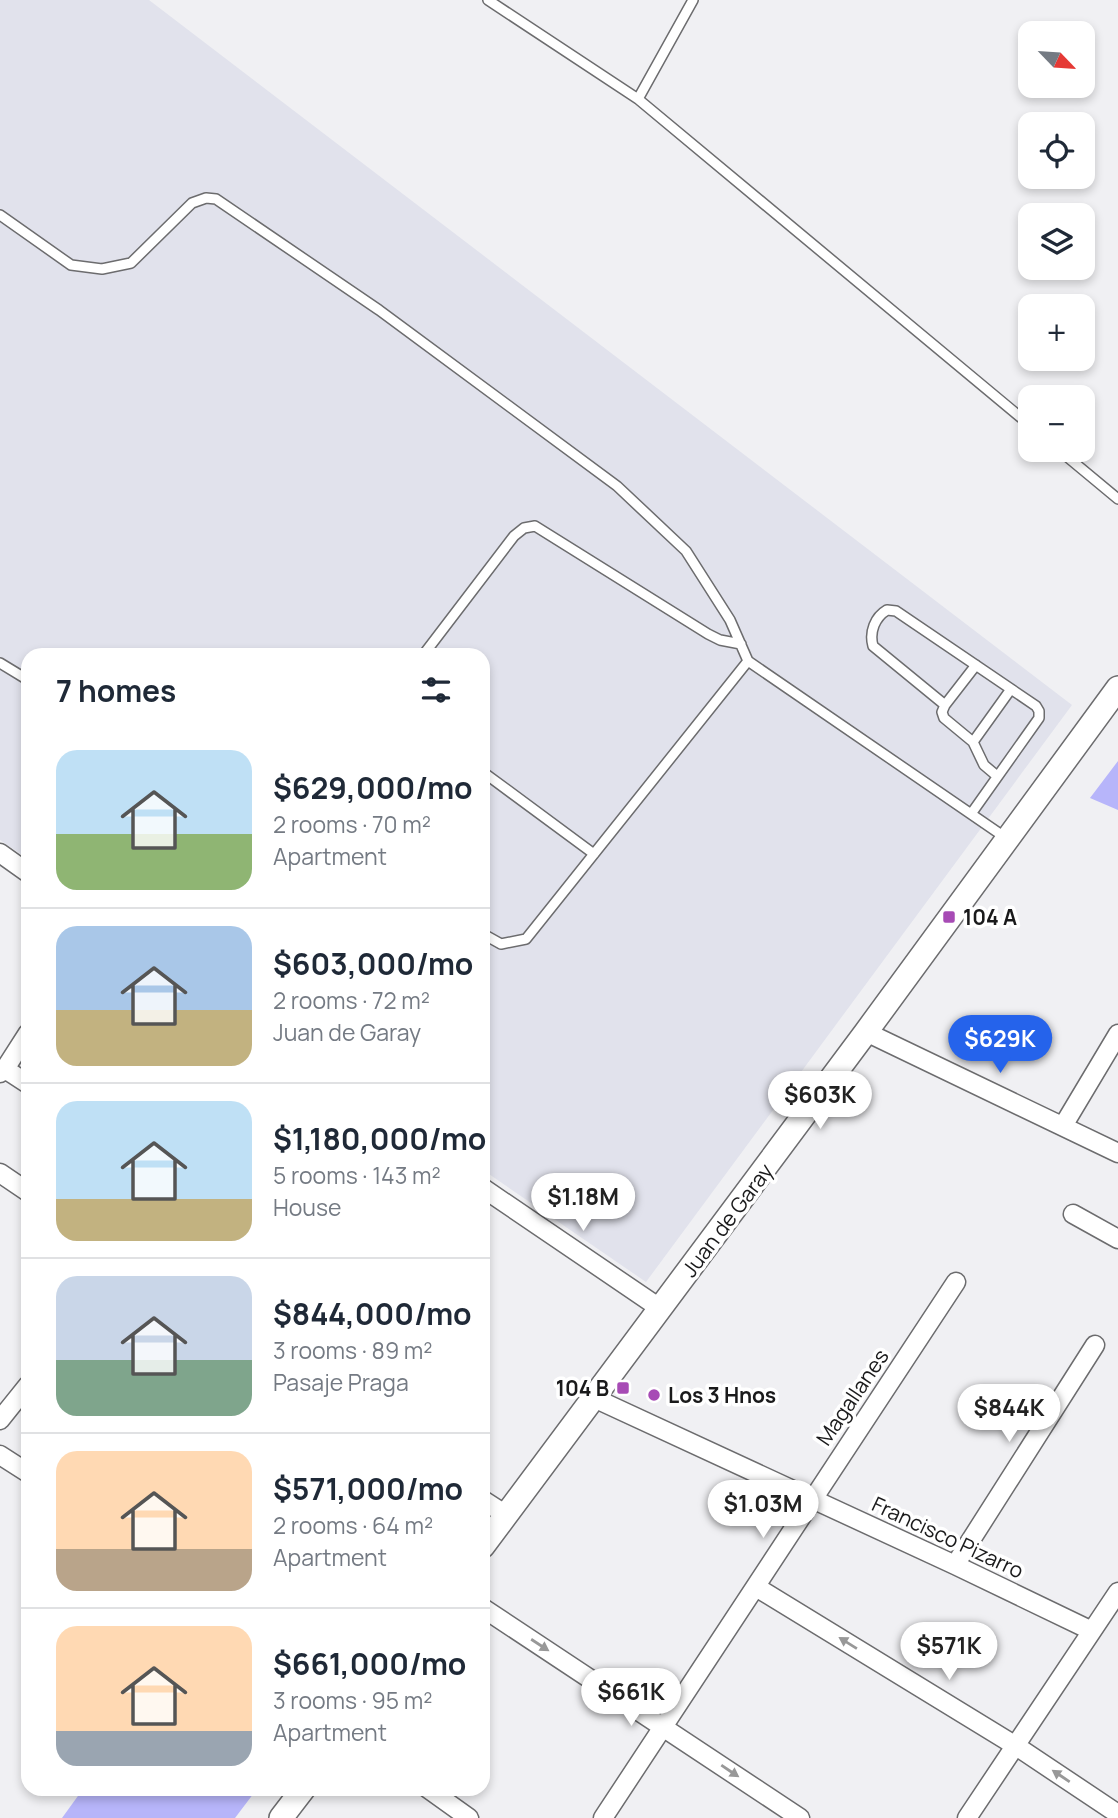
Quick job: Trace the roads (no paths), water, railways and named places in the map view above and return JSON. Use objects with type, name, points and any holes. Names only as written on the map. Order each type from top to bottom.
[{"type":"street","name":"Juan de Garay","points":[[490,1537],[1118,688]]},
{"type":"street","points":[[0,853],[21,868]]},
{"type":"street","points":[[866,1032],[1118,1153]]},
{"type":"street","points":[[1063,1126],[1118,1034]]},
{"type":"street","points":[[21,1044],[3,1071],[21,1080]]},
{"type":"street","points":[[0,1173],[21,1185]]},
{"type":"street","points":[[490,1193],[661,1309]]},
{"type":"street","points":[[1073,1214],[1118,1239]]},
{"type":"street","name":"Magallanes","points":[[603,1818],[956,1282]]},
{"type":"street","points":[[956,1565],[1095,1345]]},
{"type":"street","points":[[0,1420],[21,1394]]},
{"type":"street","name":"Francisco Pizarro","points":[[594,1398],[956,1565],[1092,1631]]},
{"type":"street","points":[[0,1455],[21,1468]]},
{"type":"street","points":[[490,1505],[506,1515]]},
{"type":"street","points":[[756,1587],[1016,1746],[1118,1814]]},
{"type":"street","points":[[967,1818],[1118,1592]]},
{"type":"street","points":[[490,1613],[800,1818]]},
{"type":"street","points":[[281,1818],[298,1796]]},
{"type":"street","points":[[438,1796],[469,1818]]},
{"type":"lane","points":[[488,0],[638,99],[1018,415]]},
{"type":"lane","points":[[638,99],[693,0]]},
{"type":"lane","points":[[0,215],[71,265],[102,269],[131,263],[192,203],[206,198],[216,199],[379,310],[617,486],[686,551],[730,620],[748,661],[1007,839]]},
{"type":"lane","points":[[1073,462],[1118,499]]},
{"type":"lane","points":[[429,648],[514,536],[524,528],[535,526],[708,634],[720,640],[741,644]]},
{"type":"lane","points":[[944,705],[873,646],[872,632],[880,614],[887,610],[896,611],[1036,706],[1039,711],[1040,718],[971,814]]},
{"type":"lane","points":[[490,938],[501,944],[526,939],[748,661]]},
{"type":"lane","points":[[0,663],[21,676]]},
{"type":"lane","points":[[976,665],[944,705],[942,712],[944,718],[973,742],[984,765],[997,776]]},
{"type":"lane","points":[[973,742],[1011,689]]},
{"type":"lane","points":[[490,777],[594,854]]},
{"type":"place","name":"104 A","points":[[949,917]]},
{"type":"place","name":"104 B","points":[[623,1388]]},
{"type":"place","name":"Los 3 Hnos","points":[[654,1395]]}]
